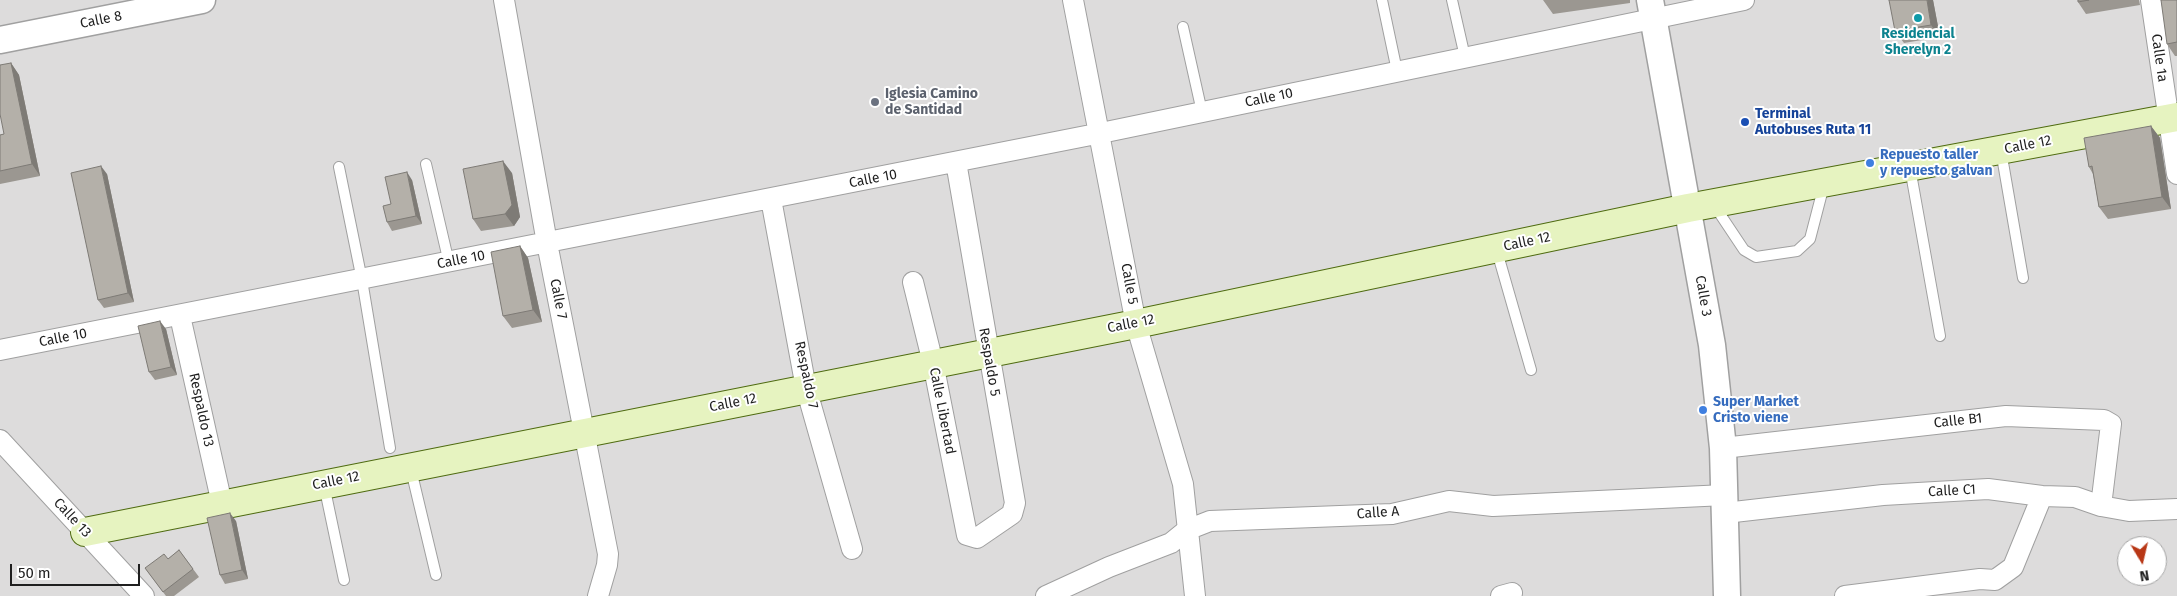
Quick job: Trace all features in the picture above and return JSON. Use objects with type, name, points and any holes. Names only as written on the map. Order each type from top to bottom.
[{"type":"main road","name":"Calle 12","points":[[84,532],[410,466],[1136,324],[1700,206],[2172,118]]},
{"type":"street","name":"Calle 8","points":[[0,40],[202,0]]},
{"type":"street","name":"Calle 7","points":[[504,0],[547,243],[608,554],[607,565],[598,596]]},
{"type":"street","name":"Calle 5","points":[[1073,0],[1101,133],[1136,324],[1183,484],[1195,596]]},
{"type":"street","name":"Calle 10","points":[[0,350],[1101,133],[1465,57],[1652,9],[1744,0]]},
{"type":"street","name":"Calle 1a","points":[[2151,0],[2172,118],[2177,174]]},
{"type":"street","name":"Calle 3","points":[[1652,9],[1700,206],[1723,448],[1727,596]]},
{"type":"street","name":"Respaldo 5","points":[[956,162],[1014,509],[1012,514],[977,538],[972,537]]},
{"type":"street","name":"Respaldo 7","points":[[771,199],[806,388],[852,549]]},
{"type":"street","name":"Calle Libertad","points":[[913,282],[933,363],[967,535],[972,537]]},
{"type":"street","name":"Respaldo 13","points":[[180,316],[222,504]]},
{"type":"street","name":"Calle B1","points":[[1723,448],[2006,416],[2104,420],[2111,424],[2101,506]]},
{"type":"street","name":"Calle 13","points":[[0,440],[144,596]]},
{"type":"street","name":"Calle C1","points":[[1725,504],[1979,489],[2042,496],[2075,497],[2101,506],[2129,511],[2177,509]]},
{"type":"street","points":[[1844,596],[1980,579],[1995,580],[2013,566],[2042,496]]},
{"type":"street","name":"Calle A","points":[[1046,596],[1108,567],[1171,543],[1187,530],[1210,521],[1392,514],[1449,501],[1493,506],[1725,504]]},
{"type":"lane","points":[[1382,0],[1397,71]]},
{"type":"lane","points":[[1452,0],[1465,57]]},
{"type":"lane","points":[[1183,27],[1202,112]]},
{"type":"lane","points":[[2001,150],[2023,278]]},
{"type":"lane","points":[[426,164],[449,262]]},
{"type":"lane","points":[[339,167],[362,280],[390,448]]},
{"type":"lane","points":[[1910,167],[1940,336]]},
{"type":"lane","points":[[1700,206],[1744,250],[1756,257],[1797,251],[1810,239],[1825,184]]},
{"type":"lane","points":[[1496,248],[1531,370]]},
{"type":"lane","points":[[410,466],[436,575]]},
{"type":"lane","points":[[324,484],[344,580]]},
{"type":"shaded area","points":[[0,0],[2177,0],[2177,596],[0,596]]},
{"type":"building","points":[[1889,0],[1927,0],[1931,25],[1895,31]]},
{"type":"building","points":[[2161,0],[2177,0],[2177,42],[2167,44]]},
{"type":"building","points":[[11,63],[32,164],[0,171],[0,135],[4,134],[0,114],[0,65]]},
{"type":"building","points":[[2151,126],[2162,197],[2099,207],[2092,166],[2089,167],[2084,138]]},
{"type":"building","points":[[503,161],[512,205],[505,214],[473,219],[463,169]]},
{"type":"building","points":[[101,166],[128,293],[98,300],[71,173]]},
{"type":"building","points":[[407,172],[416,216],[387,222],[383,206],[391,204],[385,177]]},
{"type":"building","points":[[520,246],[533,310],[503,316],[491,252]]},
{"type":"building","points":[[160,321],[171,367],[149,372],[138,326]]},
{"type":"building","points":[[230,513],[242,570],[220,575],[207,518]]},
{"type":"building","points":[[179,550],[193,569],[163,592],[145,568],[164,554],[168,559]]},
{"type":"place","name":"Residencial Sherelyn 2","points":[[1918,18]]},
{"type":"place","name":"Iglesia Camino de Santidad","points":[[875,102]]},
{"type":"place","name":"Terminal Autobuses Ruta 11","points":[[1745,122]]},
{"type":"place","name":"Repuesto taller y repuesto galvan","points":[[1870,163]]},
{"type":"place","name":"Super Market Cristo viene","points":[[1703,410]]}]
